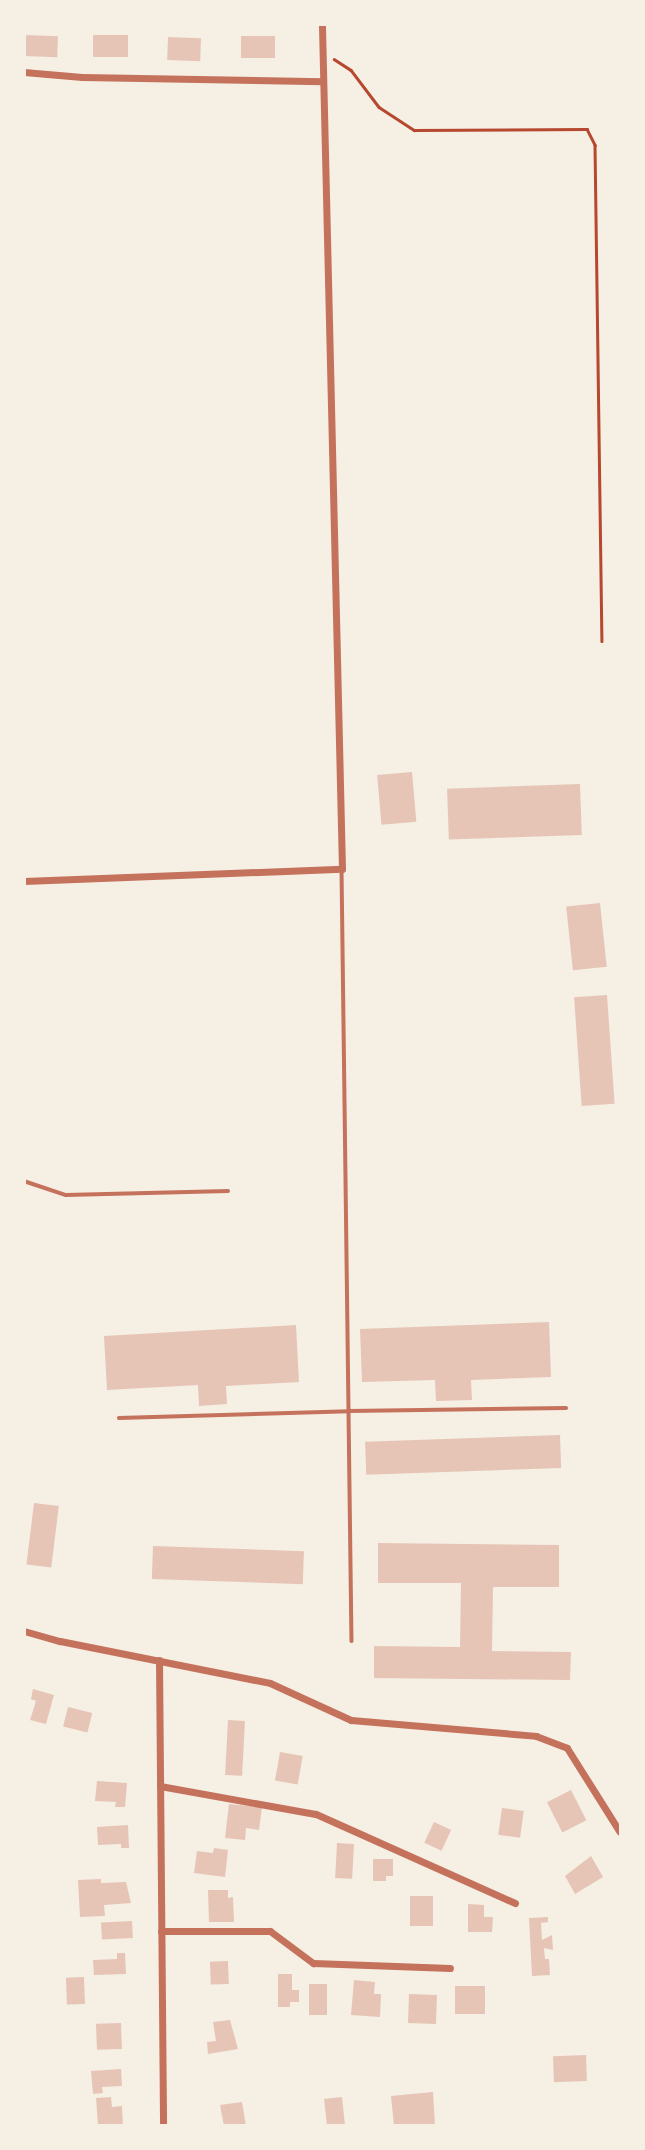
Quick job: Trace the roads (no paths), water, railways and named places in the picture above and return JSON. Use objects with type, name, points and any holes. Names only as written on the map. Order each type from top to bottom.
[{"type":"street","points":[[24,881],[342,869],[322,24]]},
{"type":"street","points":[[24,72],[82,77],[323,81]]},
{"type":"street","points":[[24,1631],[61,1641],[270,1683],[351,1720],[536,1736],[567,1748],[621,1832]]},
{"type":"street","points":[[159,1660],[163,2126]]},
{"type":"street","points":[[160,1786],[316,1814],[515,1903]]},
{"type":"street","points":[[161,1931],[270,1931],[313,1963],[450,1968]]},
{"type":"lane","points":[[342,869],[352,1641]]},
{"type":"lane","points":[[24,1181],[66,1195],[228,1191]]},
{"type":"lane","points":[[119,1418],[566,1408]]}]
